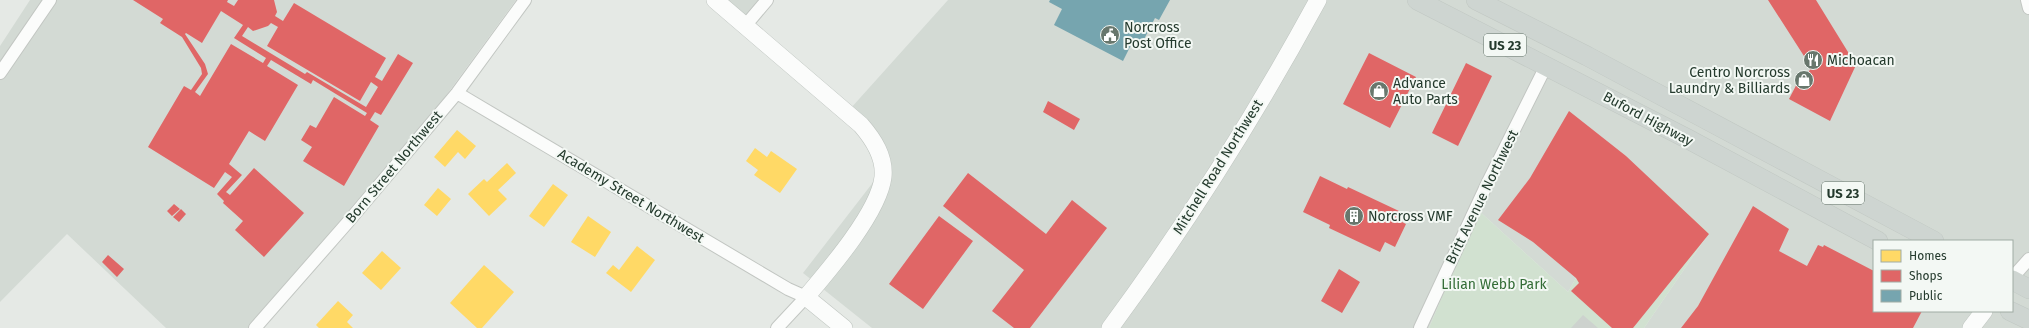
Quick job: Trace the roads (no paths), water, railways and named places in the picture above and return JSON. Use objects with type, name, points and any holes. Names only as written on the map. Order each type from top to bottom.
[{"type":"main road","name":"Buford Highway","points":[[1417,0],[1688,139],[1876,240]]},
{"type":"main road","name":"Buford Highway","points":[[1476,0],[1587,56],[1932,240]]},
{"type":"main road","points":[[2013,280],[2029,289]]},
{"type":"main road","points":[[2012,312],[2029,320]]},
{"type":"street","points":[[0,73],[50,0]]},
{"type":"street","name":"Born Street Northwest","points":[[255,328],[348,222],[457,93],[525,0]]},
{"type":"street","points":[[715,0],[861,125],[877,146],[881,155],[883,177],[876,200],[835,263],[777,328]]},
{"type":"street","points":[[745,26],[767,0]]},
{"type":"street","name":"Mitchell Road Northwest","points":[[1110,328],[1142,286],[1198,200],[1281,66],[1318,0]]},
{"type":"street","points":[[2027,0],[2029,8]]},
{"type":"street","name":"Britt Avenue Northwest","points":[[1420,328],[1487,184],[1546,66]]},
{"type":"street","name":"Academy Street Northwest","points":[[457,93],[788,289],[806,297]]},
{"type":"street","points":[[2013,278],[2029,259]]},
{"type":"street","points":[[806,297],[844,328]]},
{"type":"street","points":[[1971,328],[1983,312]]},
{"type":"place","name":"Norcross Post Office","points":[[1110,35]]},
{"type":"place","name":"Michoacan","points":[[1813,60]]},
{"type":"place","name":"Centro Norcross Laundry & Billiards","points":[[1804,80]]},
{"type":"place","name":"Advance Auto Parts","points":[[1379,91]]},
{"type":"place","name":"Norcross VMF","points":[[1354,216]]},
{"type":"park label","name":"Lilian Webb Park","points":[[1494,284]]}]
